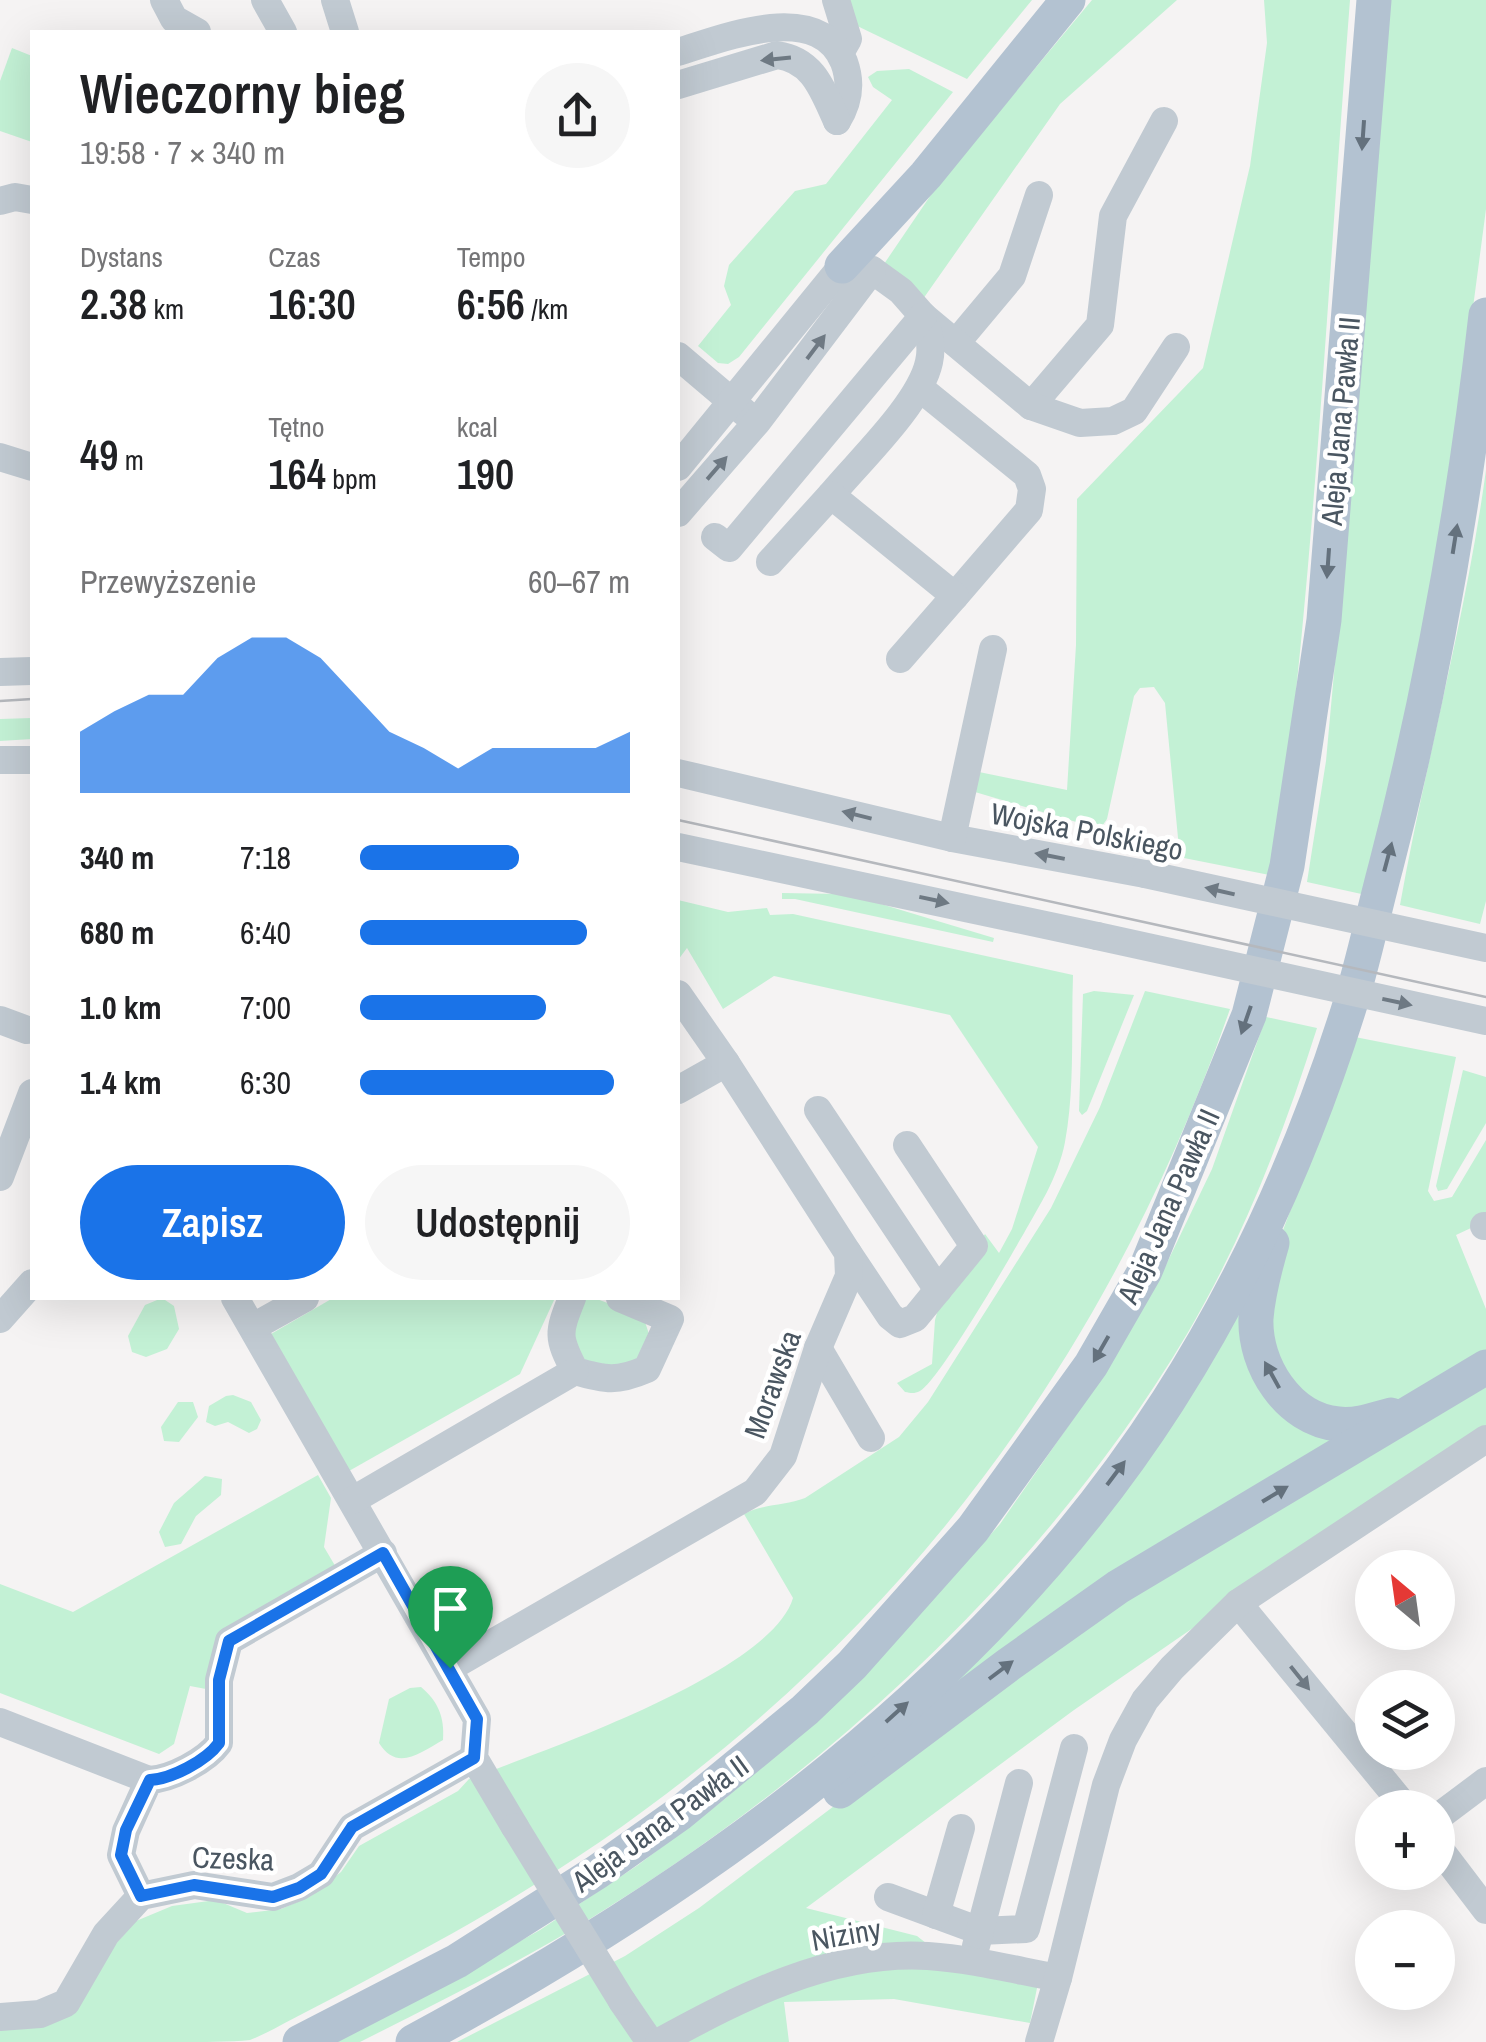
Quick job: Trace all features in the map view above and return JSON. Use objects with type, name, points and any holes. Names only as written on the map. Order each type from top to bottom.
[{"type":"main road","points":[[857,268],[926,175],[1068,0]]},
{"type":"main road","name":"Aleja Jana Pawła II","points":[[300,2042],[457,1960],[568,1892],[679,1814],[805,1710],[852,1665],[974,1530],[1091,1365],[1145,1271],[1249,1015],[1290,850],[1324,620],[1371,0]]},
{"type":"main road","name":"Aleja Jana Pawła II","points":[[413,2042],[511,1988],[672,1890],[752,1833],[853,1752],[992,1622],[1068,1536],[1168,1402],[1221,1312],[1267,1220],[1348,1009],[1417,738],[1444,612],[1486,316]]},
{"type":"main road","points":[[1297,1150],[1258,1308],[1260,1352],[1273,1381],[1290,1403],[1335,1424],[1360,1424],[1416,1407]]},
{"type":"main road","points":[[511,1988],[564,1973],[616,1944],[818,1808],[1118,1587],[1486,1367]]},
{"type":"street","points":[[164,0],[174,19],[193,30]]},
{"type":"street","points":[[265,0],[282,30]]},
{"type":"street","points":[[335,0],[344,30]]},
{"type":"street","points":[[836,0],[848,39],[840,54]]},
{"type":"street","points":[[680,51],[777,22],[808,26],[824,35],[840,54],[849,88],[837,121],[814,74],[793,58],[777,56],[680,84]]},
{"type":"street","points":[[1031,406],[1100,325],[1113,216],[1164,121]]},
{"type":"street","points":[[956,343],[1012,276],[1039,196]]},
{"type":"street","points":[[0,201],[14,197],[30,200]]},
{"type":"street","points":[[857,268],[901,291],[924,316],[1031,406],[1080,423],[1114,422],[1134,411],[1176,347]]},
{"type":"street","points":[[680,465],[857,268]]},
{"type":"street","points":[[680,511],[757,422],[857,268]]},
{"type":"street","points":[[770,562],[921,388],[930,359],[931,338],[924,316]]},
{"type":"street","points":[[715,537],[730,548],[924,316]]},
{"type":"street","points":[[680,358],[757,422]]},
{"type":"street","points":[[900,659],[1029,510],[1032,490],[1027,475],[921,388]]},
{"type":"street","points":[[0,456],[30,466]]},
{"type":"street","points":[[830,495],[954,596]]},
{"type":"street","points":[[952,838],[993,649]]},
{"type":"street","points":[[0,672],[30,671]]},
{"type":"street","points":[[1,762],[30,760]]},
{"type":"street","name":"Wojska Polskiego","points":[[680,770],[952,838],[1146,874],[1486,948]]},
{"type":"street","points":[[680,847],[1486,1021]]},
{"type":"street","points":[[680,997],[890,1316],[900,1324],[915,1318],[974,1246],[907,1145]]},
{"type":"street","points":[[0,1020],[28,1030]]},
{"type":"street","points":[[680,1089],[726,1063]]},
{"type":"street","points":[[0,1178],[30,1097]]},
{"type":"street","points":[[818,1110],[938,1290]]},
{"type":"street","name":"Morawska","points":[[450,1668],[755,1492],[783,1456],[818,1348],[849,1276],[848,1253]]},
{"type":"street","points":[[0,1319],[30,1285]]},
{"type":"street","points":[[236,1300],[477,1719],[474,1758],[650,2042]]},
{"type":"street","points":[[252,1327],[301,1300]]},
{"type":"street","points":[[571,1300],[560,1328],[560,1343],[575,1371]]},
{"type":"street","points":[[353,1500],[575,1371],[623,1379],[647,1369],[670,1319],[625,1300]]},
{"type":"street","points":[[818,1348],[871,1438]]},
{"type":"street","points":[[1039,2042],[1106,1785],[1123,1740],[1145,1700],[1238,1603],[1486,1439]]},
{"type":"street","points":[[0,1722],[150,1780],[170,1776],[214,1751],[219,1743],[219,1680],[229,1641],[383,1553]]},
{"type":"street","points":[[1238,1603],[1391,1790]]},
{"type":"street","points":[[888,1897],[980,1931],[1026,1929],[1074,1748]]},
{"type":"street","name":"Czeska","points":[[141,1896],[194,1885],[273,1897],[299,1888],[321,1874],[352,1827],[474,1758]]},
{"type":"street","points":[[0,2017],[40,2014],[66,2003],[106,1934],[141,1896],[121,1855],[126,1830],[150,1780]]},
{"type":"street","points":[[1455,1804],[1486,1781]]},
{"type":"street","points":[[972,1962],[1018,1783]]},
{"type":"street","points":[[936,1915],[960,1828]]},
{"type":"street","points":[[1455,1870],[1486,1910]]},
{"type":"street","name":"Niziny","points":[[659,2042],[773,1984],[867,1960],[926,1956],[1058,1978]]},
{"type":"green space","points":[[832,0],[1032,0],[967,79],[849,22]]},
{"type":"green space","points":[[1092,0],[1177,0],[1060,104],[923,299],[884,264],[937,186]]},
{"type":"green space","points":[[1264,0],[1350,0],[1310,548],[1274,876],[1184,858],[1179,848],[1165,703],[1154,687],[1140,688],[1134,696],[1107,819],[1100,829],[975,792],[979,772],[1067,790],[1076,645],[1077,499],[1203,368],[1250,166],[1267,43]]},
{"type":"green space","points":[[1389,0],[1486,0],[1486,209],[1443,535],[1366,895],[1307,882],[1326,761]]},
{"type":"green space","points":[[12,48],[30,55],[30,141],[0,131],[0,81]]},
{"type":"green space","points":[[909,69],[953,92],[739,357],[728,364],[718,363],[698,346],[731,305],[724,286],[729,265],[795,191],[826,184],[892,100],[873,87],[868,77],[877,71]]},
{"type":"green space","points":[[1486,470],[1486,901],[1480,924],[1400,905],[1468,579]]},
{"type":"green space","points":[[30,718],[30,739],[0,741],[0,719]]},
{"type":"green space","points":[[782,893],[861,898],[994,938],[993,942],[782,899]]},
{"type":"green space","points":[[680,900],[728,912],[767,908],[770,915],[793,914],[1073,975],[1070,1101],[1058,1168],[985,1299],[931,1381],[920,1391],[905,1392],[897,1383],[932,1364],[939,1306],[985,1234],[999,1253],[1012,1229],[1038,1147],[950,1015],[774,976],[723,1009],[687,948],[680,957]]},
{"type":"green space","points":[[1094,991],[1134,995],[1082,1115],[1079,1111],[1083,994]]},
{"type":"green space","points":[[1145,991],[1230,1009],[1170,1160],[1099,1301],[1016,1432],[922,1553],[817,1665],[700,1767],[572,1860],[433,1944],[264,2034],[250,2040],[225,2042],[0,2042],[0,2023],[36,2020],[105,1956],[136,1921],[172,1906],[216,1900],[247,1913],[281,1909],[311,1896],[341,1872],[359,1846],[458,1791],[469,1779],[650,1706],[743,1654],[776,1626],[793,1598],[744,1514],[805,1498],[899,1437],[928,1402],[1051,1208],[1100,1107]]},
{"type":"green space","points":[[1266,1017],[1317,1028],[1244,1223],[1187,1334],[1131,1421],[1068,1505],[999,1584],[925,1660],[846,1732],[680,1861],[593,1917],[478,1982],[360,2042],[337,2042],[540,1930],[638,1865],[726,1798],[899,1637],[1000,1524],[1105,1373],[1165,1267],[1212,1169]]},
{"type":"green space","points":[[1355,1037],[1456,1057],[1428,1191],[1434,1201],[1452,1197],[1486,1140],[1486,1221],[1456,1235],[1486,1309],[1486,1353],[1378,1410],[1322,1407],[1286,1381],[1264,1313],[1273,1257]]},
{"type":"green space","points":[[1463,1070],[1486,1077],[1486,1123],[1447,1189],[1438,1191],[1436,1186]]},
{"type":"green space","points":[[165,1300],[174,1306],[179,1329],[167,1349],[146,1357],[132,1352],[128,1336],[145,1305]]},
{"type":"green space","points":[[330,1300],[554,1300],[520,1374],[349,1471],[271,1334]]},
{"type":"green space","points":[[583,1300],[599,1300],[643,1316],[651,1340],[646,1355],[617,1367],[579,1359],[572,1330]]},
{"type":"green space","points":[[1242,1301],[1246,1352],[1341,1434],[950,1692],[933,1690]]},
{"type":"green space","points":[[1486,1382],[1486,1426],[1074,1710],[806,1908],[917,1936],[950,1962],[1038,1983],[1030,2023],[894,1999],[784,2002],[789,2042],[457,2042],[625,1956],[699,1908],[1067,1630]]},
{"type":"green space","points":[[233,1395],[251,1402],[261,1420],[257,1429],[249,1433],[228,1422],[215,1426],[206,1422],[209,1406]]},
{"type":"green space","points":[[178,1402],[193,1402],[198,1417],[179,1442],[164,1441],[161,1427]]},
{"type":"green space","points":[[318,1475],[331,1498],[324,1547],[337,1569],[219,1635],[206,1689],[190,1686],[174,1744],[159,1754],[0,1693],[0,1584],[73,1612]]},
{"type":"green space","points":[[205,1476],[222,1479],[221,1495],[196,1516],[181,1544],[165,1547],[159,1532],[174,1503]]},
{"type":"green space","points":[[421,1687],[439,1710],[443,1740],[409,1757],[393,1757],[379,1743],[389,1699]]},
{"type":"tram line","points":[[0,701],[30,699]]},
{"type":"tram line","points":[[680,820],[1486,997]]},
{"type":"route","points":[[383,1553],[450,1668],[477,1719],[474,1758],[352,1827],[321,1874],[299,1888],[273,1897],[194,1885],[141,1896],[121,1855],[126,1830],[150,1780],[170,1776],[214,1751],[219,1743],[219,1680],[229,1641],[383,1553]]}]
